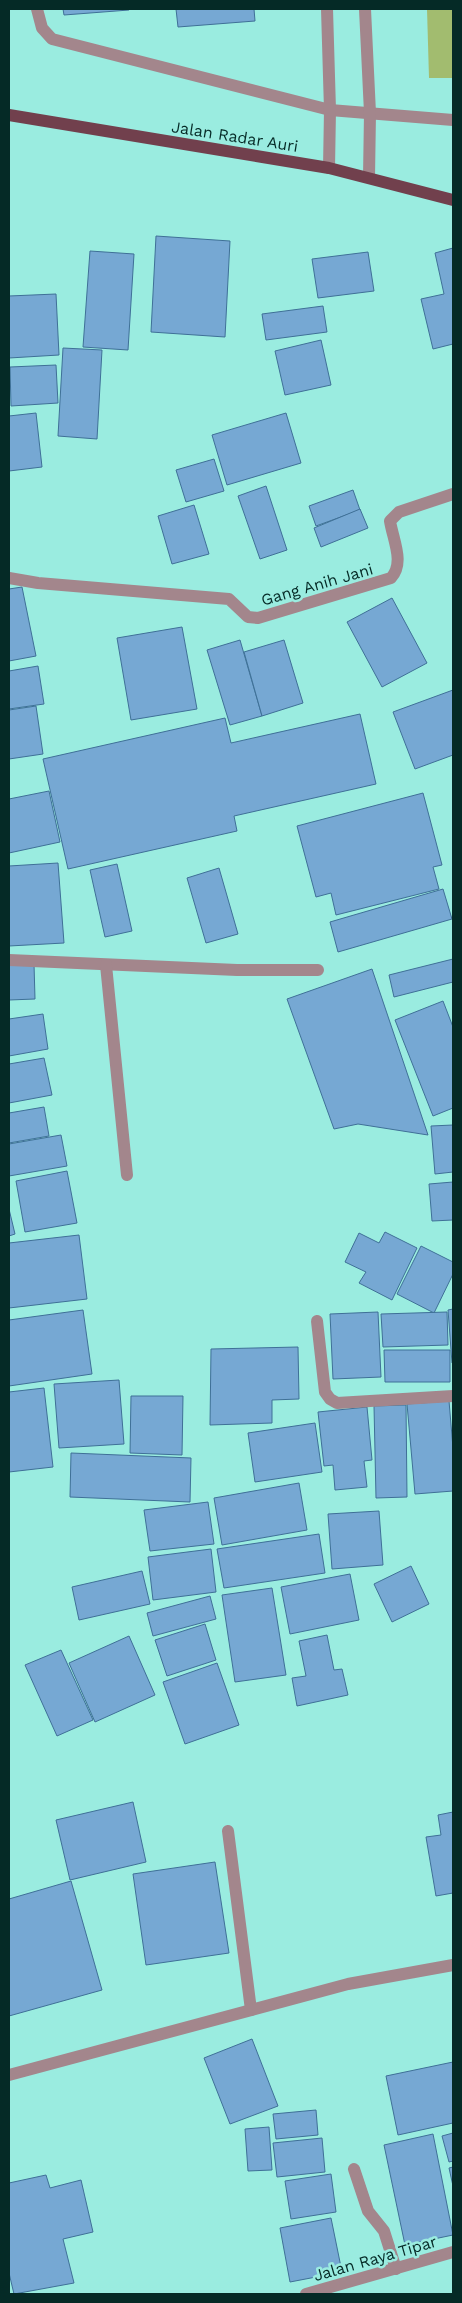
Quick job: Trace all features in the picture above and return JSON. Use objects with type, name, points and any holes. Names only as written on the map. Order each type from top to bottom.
[{"type":"main road","name":"Jalan Radar Auri","points":[[9,115],[329,168],[453,200]]},
{"type":"street","points":[[37,9],[42,28],[52,40],[330,110],[453,120]]},
{"type":"street","points":[[327,9],[330,110],[329,168]]},
{"type":"street","points":[[365,9],[370,113],[369,177]]},
{"type":"street","name":"Gang Anih Jani","points":[[9,578],[38,583],[229,598],[248,617],[258,618],[391,578],[398,572],[399,561],[392,531],[392,518],[399,512],[453,494]]},
{"type":"street","points":[[9,960],[106,965],[318,970]]},
{"type":"street","points":[[106,965],[127,1175]]},
{"type":"street","points":[[317,1321],[325,1392],[330,1399],[337,1403],[453,1396]]},
{"type":"street","points":[[228,1831],[251,2010]]},
{"type":"street","points":[[9,2076],[348,1984],[453,1965]]},
{"type":"street","points":[[354,2169],[368,2211],[384,2231],[396,2269]]},
{"type":"street","name":"Jalan Raya Tipar","points":[[306,2294],[453,2252]]},
{"type":"green space","points":[[427,9],[453,9],[453,78],[429,78]]},
{"type":"building","points":[[63,9],[129,9],[129,10],[64,15]]},
{"type":"building","points":[[176,9],[254,9],[255,21],[178,27]]},
{"type":"building","points":[[156,236],[230,241],[225,337],[151,332]]},
{"type":"building","points":[[453,248],[453,344],[433,349],[421,299],[444,294],[435,253]]},
{"type":"building","points":[[90,251],[134,254],[128,350],[83,347]]},
{"type":"building","points":[[368,252],[374,291],[318,298],[312,259]]},
{"type":"building","points":[[56,294],[59,355],[9,358],[9,296]]},
{"type":"building","points":[[323,306],[327,332],[266,340],[262,314]]},
{"type":"building","points":[[321,340],[331,385],[285,395],[275,351]]},
{"type":"building","points":[[63,348],[102,350],[97,439],[58,436]]},
{"type":"building","points":[[56,365],[58,403],[11,406],[10,367]]},
{"type":"building","points":[[36,413],[42,467],[9,471],[9,416]]},
{"type":"building","points":[[286,413],[301,463],[227,485],[212,435]]},
{"type":"building","points":[[214,459],[224,491],[186,502],[176,470]]},
{"type":"building","points":[[266,486],[287,550],[260,559],[238,496]]},
{"type":"building","points":[[353,490],[360,510],[316,526],[309,506]]},
{"type":"building","points":[[194,505],[209,554],[172,564],[158,516]]},
{"type":"building","points":[[360,509],[368,528],[321,547],[314,528]]},
{"type":"building","points":[[22,587],[36,656],[9,661],[9,589]]},
{"type":"building","points":[[392,598],[427,663],[382,687],[347,622]]},
{"type":"building","points":[[182,627],[197,709],[131,720],[117,638]]},
{"type":"building","points":[[240,640],[262,716],[230,725],[207,650]]},
{"type":"building","points":[[284,640],[303,703],[262,716],[244,652]]},
{"type":"building","points":[[38,666],[44,704],[9,709],[9,671]]},
{"type":"building","points":[[453,690],[453,755],[415,769],[393,712]]},
{"type":"building","points":[[36,706],[43,754],[9,759],[9,710]]},
{"type":"building","points":[[360,714],[376,784],[234,816],[237,831],[68,869],[43,759],[225,718],[231,743]]},
{"type":"building","points":[[49,791],[60,842],[9,853],[9,799]]},
{"type":"building","points":[[423,793],[442,865],[433,867],[439,889],[336,915],[331,893],[316,897],[297,826]]},
{"type":"building","points":[[58,863],[64,943],[9,946],[9,866]]},
{"type":"building","points":[[117,864],[132,931],[105,937],[90,870]]},
{"type":"building","points":[[219,868],[238,934],[206,943],[187,878]]},
{"type":"building","points":[[443,889],[452,919],[338,952],[330,922]]},
{"type":"building","points":[[453,959],[453,982],[394,997],[389,975]]},
{"type":"building","points":[[34,964],[35,999],[9,1000],[9,965]]},
{"type":"building","points":[[372,969],[428,1135],[358,1124],[334,1129],[287,999]]},
{"type":"building","points":[[443,1001],[453,1027],[453,1108],[433,1116],[395,1020]]},
{"type":"building","points":[[43,1014],[48,1049],[9,1056],[9,1019]]},
{"type":"building","points":[[44,1058],[52,1095],[9,1103],[9,1064]]},
{"type":"building","points":[[44,1107],[49,1136],[9,1143],[9,1113]]},
{"type":"building","points":[[453,1125],[453,1172],[435,1174],[431,1126]]},
{"type":"building","points":[[61,1135],[67,1166],[9,1176],[9,1144]]},
{"type":"building","points":[[67,1171],[77,1223],[25,1232],[16,1181]]},
{"type":"building","points":[[453,1182],[453,1220],[432,1221],[429,1184]]},
{"type":"building","points":[[9,1209],[15,1234],[9,1236]]},
{"type":"building","points":[[385,1232],[417,1248],[392,1300],[359,1283],[366,1272],[345,1262],[359,1233],[379,1243]]},
{"type":"building","points":[[79,1235],[87,1299],[9,1308],[9,1243]]},
{"type":"building","points":[[421,1246],[453,1262],[453,1274],[434,1313],[397,1294]]},
{"type":"building","points":[[453,1309],[453,1363],[452,1363],[448,1310]]},
{"type":"building","points":[[83,1310],[92,1374],[9,1386],[9,1320]]},
{"type":"building","points":[[378,1312],[381,1377],[333,1379],[330,1314]]},
{"type":"building","points":[[447,1312],[448,1345],[383,1347],[381,1314]]},
{"type":"building","points":[[298,1347],[299,1399],[272,1400],[272,1423],[210,1425],[211,1349]]},
{"type":"building","points":[[384,1350],[450,1350],[450,1382],[385,1382]]},
{"type":"building","points":[[119,1380],[124,1444],[59,1448],[54,1384]]},
{"type":"building","points":[[44,1388],[53,1467],[9,1472],[9,1392]]},
{"type":"building","points":[[131,1396],[183,1396],[182,1455],[130,1453]]},
{"type":"building","points":[[449,1401],[453,1448],[453,1491],[415,1494],[407,1404]]},
{"type":"building","points":[[406,1405],[407,1497],[376,1498],[374,1406]]},
{"type":"building","points":[[367,1407],[372,1460],[364,1461],[367,1487],[335,1490],[333,1465],[324,1466],[318,1412]]},
{"type":"building","points":[[315,1423],[322,1472],[255,1482],[248,1433]]},
{"type":"building","points":[[71,1453],[191,1458],[190,1502],[70,1497]]},
{"type":"building","points":[[299,1483],[307,1530],[222,1545],[214,1498]]},
{"type":"building","points":[[208,1502],[214,1544],[150,1551],[144,1510]]},
{"type":"building","points":[[379,1511],[383,1565],[332,1569],[328,1514]]},
{"type":"building","points":[[319,1534],[325,1573],[224,1588],[217,1549]]},
{"type":"building","points":[[211,1549],[216,1592],[153,1600],[148,1557]]},
{"type":"building","points":[[411,1566],[429,1604],[392,1622],[374,1584]]},
{"type":"building","points":[[142,1571],[150,1604],[79,1620],[72,1587]]},
{"type":"building","points":[[350,1574],[359,1620],[290,1634],[281,1587]]},
{"type":"building","points":[[272,1588],[286,1675],[235,1682],[222,1595]]},
{"type":"building","points":[[210,1596],[216,1619],[153,1636],[147,1613]]},
{"type":"building","points":[[205,1624],[216,1660],[167,1676],[155,1640]]},
{"type":"building","points":[[327,1635],[334,1670],[342,1669],[348,1695],[297,1706],[292,1678],[306,1676],[299,1641]]},
{"type":"building","points":[[129,1636],[155,1695],[95,1722],[69,1663]]},
{"type":"building","points":[[61,1650],[93,1720],[57,1736],[25,1665]]},
{"type":"building","points":[[217,1663],[239,1725],[185,1744],[163,1682]]},
{"type":"building","points":[[133,1802],[146,1862],[70,1880],[56,1820]]},
{"type":"building","points":[[453,1812],[453,1893],[436,1896],[426,1837],[441,1835],[438,1815]]},
{"type":"building","points":[[215,1862],[229,1953],[146,1965],[133,1874]]},
{"type":"building","points":[[71,1881],[102,1990],[9,2016],[9,1899]]},
{"type":"building","points":[[252,2039],[278,2106],[230,2124],[204,2058]]},
{"type":"building","points":[[453,2062],[453,2123],[398,2135],[386,2076]]},
{"type":"building","points":[[316,2110],[318,2135],[276,2139],[273,2114]]},
{"type":"building","points":[[269,2127],[272,2170],[248,2171],[245,2129]]},
{"type":"building","points":[[453,2133],[453,2161],[449,2162],[442,2136]]},
{"type":"building","points":[[433,2134],[453,2235],[405,2245],[384,2145]]},
{"type":"building","points":[[322,2138],[325,2172],[277,2177],[273,2143]]},
{"type":"building","points":[[453,2167],[453,2186],[449,2168]]},
{"type":"building","points":[[331,2174],[336,2212],[291,2219],[285,2181]]},
{"type":"building","points":[[46,2175],[50,2188],[81,2180],[93,2232],[63,2239],[74,2283],[14,2294],[9,2273],[9,2183]]},
{"type":"building","points":[[331,2218],[342,2272],[290,2282],[280,2228]]}]
